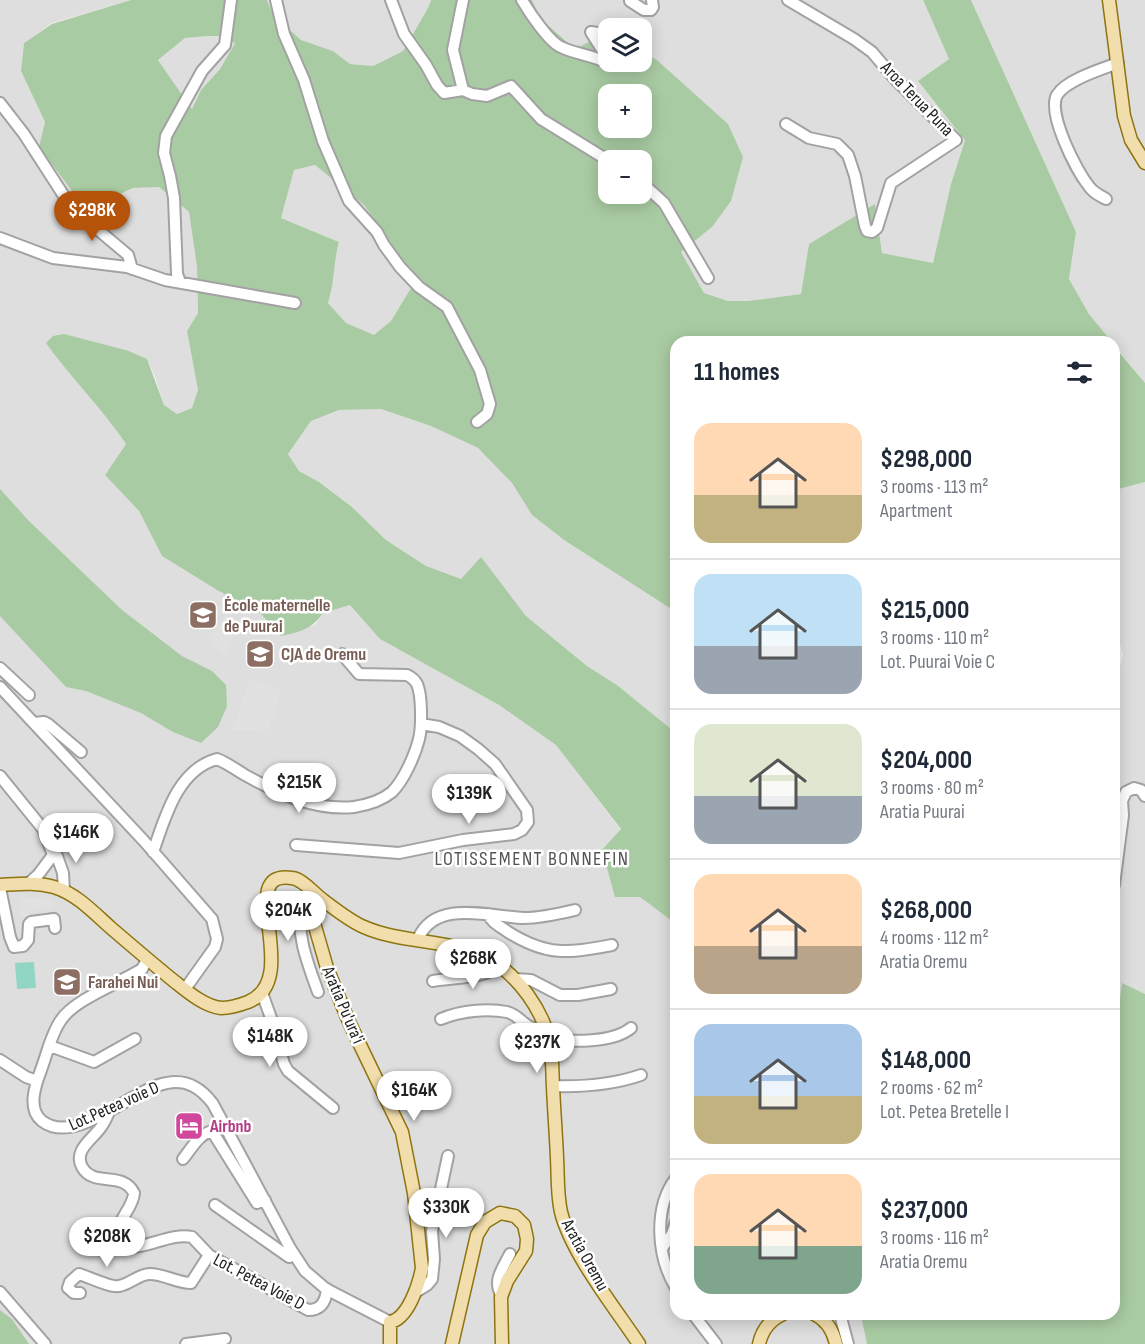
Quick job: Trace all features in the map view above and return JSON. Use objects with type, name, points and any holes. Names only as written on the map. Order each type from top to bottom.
[{"type":"main road","points":[[1109,0],[1124,116],[1129,133],[1145,163]]},
{"type":"main road","name":"Aratia Oremu","points":[[262,993],[272,966],[273,955],[267,912],[267,892],[270,884],[277,879],[290,877],[298,879],[322,900],[363,926],[385,933],[460,948],[500,966],[514,979],[532,1002],[547,1034],[553,1086],[559,1198],[564,1221],[578,1250],[639,1344]]},
{"type":"main road","points":[[0,886],[29,883],[55,887],[75,896],[147,960],[204,1002],[221,1008],[237,1006],[262,993]]},
{"type":"main road","name":"Aratia Pu'ura'i","points":[[322,900],[312,916],[327,969],[349,1022],[402,1132],[414,1193],[422,1268],[414,1293],[403,1314],[390,1322]]},
{"type":"main road","points":[[452,1344],[477,1235],[485,1222],[500,1213],[515,1216],[524,1225],[528,1239],[526,1251],[507,1281],[502,1296],[502,1344]]},
{"type":"main road","points":[[759,1344],[762,1332],[774,1320]]},
{"type":"main road","points":[[822,1320],[833,1334],[836,1344]]},
{"type":"main road","points":[[390,1322],[390,1344]]},
{"type":"street","points":[[180,282],[177,274],[172,184],[164,153],[166,136],[202,71],[225,45],[231,0]]},
{"type":"street","points":[[276,0],[284,34],[304,80],[324,141],[349,201],[377,232],[400,267],[418,286],[447,307],[480,370],[490,404],[487,414],[477,422]]},
{"type":"street","points":[[391,0],[404,34],[426,65],[436,86],[444,93],[463,90],[487,96],[511,86],[541,119],[598,154]]},
{"type":"street","points":[[463,0],[453,50],[463,90]]},
{"type":"street","points":[[522,0],[535,20],[559,47],[598,58]]},
{"type":"street","points":[[630,1],[644,9],[651,10],[652,0]]},
{"type":"street","name":"Aroa Terua Puna","points":[[786,124],[809,138],[837,144],[848,155],[855,176],[864,226],[867,231],[872,232],[877,228],[891,183],[956,140],[872,52],[788,0]]},
{"type":"street","points":[[598,34],[591,32],[598,43]]},
{"type":"street","points":[[1106,199],[1088,186],[1072,160],[1062,140],[1055,102],[1063,89],[1073,82],[1118,63]]},
{"type":"street","points":[[0,103],[24,134],[64,196],[84,218],[128,255],[132,269]]},
{"type":"street","points":[[652,192],[664,203],[708,278]]},
{"type":"street","points":[[0,238],[53,258],[100,263],[132,269],[165,280],[295,303]]},
{"type":"street","points":[[153,852],[172,800],[192,773],[209,761],[217,759],[223,761],[277,792],[333,807],[366,805],[380,800],[398,785],[417,747],[421,724],[417,684],[407,675],[359,674],[342,654]]},
{"type":"street","points":[[0,668],[28,695]]},
{"type":"street","points":[[0,687],[212,919],[217,939],[214,947],[184,989]]},
{"type":"street","points":[[34,723],[48,724],[81,752]]},
{"type":"street","points":[[296,845],[399,854],[455,841],[514,834],[522,830],[528,822],[527,810],[495,764],[460,736],[430,724],[421,724]]},
{"type":"street","points":[[0,776],[43,829],[53,855],[57,856],[61,865],[64,891]]},
{"type":"street","points":[[1120,838],[1122,801],[1126,792],[1131,788],[1141,790],[1145,796]]},
{"type":"street","points":[[29,883],[53,855]]},
{"type":"street","points":[[0,886],[14,947],[25,945],[28,940],[29,924],[32,922],[54,919],[56,927]]},
{"type":"street","points":[[311,891],[311,898],[302,903],[300,914],[302,936],[318,992]]},
{"type":"street","points":[[418,939],[422,930],[439,918],[464,912],[527,918],[575,910]]},
{"type":"street","points":[[488,914],[491,921],[521,940],[547,951],[612,945]]},
{"type":"street","name":"Lot.Petea voie D","points":[[147,960],[141,969],[68,1012],[60,1022],[37,1081],[34,1094],[38,1117],[50,1126],[67,1129],[110,1110],[150,1088],[167,1083],[187,1083],[200,1089],[213,1104],[305,1271],[327,1289],[390,1322]]},
{"type":"street","points":[[433,981],[455,976],[475,976],[488,973],[500,966]]},
{"type":"street","name":"Aratia Oremu","points":[[514,979],[531,980],[560,995],[578,995],[611,989]]},
{"type":"street","points":[[262,993],[288,1071],[333,1108]]},
{"type":"street","points":[[441,1019],[453,1014],[476,1011],[509,1012],[531,1028],[568,1040],[616,1037],[631,1028]]},
{"type":"street","points":[[50,1046],[94,1062],[135,1038]]},
{"type":"street","points":[[0,1060],[26,1077],[37,1081]]},
{"type":"street","points":[[553,1086],[578,1087],[620,1082],[641,1075]]},
{"type":"street","name":"Lot. Petea Voie D","points":[[110,1110],[101,1127],[83,1147],[81,1161],[82,1167],[88,1174],[98,1178],[120,1180],[127,1183],[134,1193],[134,1198],[118,1226],[120,1244],[125,1248],[185,1235],[192,1237],[209,1255],[308,1310],[322,1305],[326,1299],[327,1289]]},
{"type":"street","points":[[183,1159],[196,1142],[207,1132],[212,1131],[257,1203],[265,1200]]},
{"type":"street","points":[[414,1293],[432,1279],[434,1259],[432,1231],[448,1156]]},
{"type":"street","points":[[670,1192],[664,1205],[660,1228],[670,1269]]},
{"type":"street","name":"Lot. Petea Voie D","points":[[215,1205],[289,1257],[294,1254]]},
{"type":"street","points":[[663,1247],[670,1237]]},
{"type":"street","points":[[502,1296],[497,1289],[497,1280],[510,1254]]},
{"type":"street","points":[[80,1293],[74,1293],[68,1288],[70,1282],[79,1274],[113,1286],[120,1286],[147,1274],[191,1283],[209,1255]]},
{"type":"street","points":[[0,1293],[45,1344]]},
{"type":"street","points":[[699,1320],[716,1344]]},
{"type":"street","points":[[842,1320],[848,1344]]},
{"type":"street","points":[[186,1344],[225,1338]]},
{"type":"shaded area","points":[[0,0],[131,0],[52,23],[24,43],[21,71],[45,122],[39,147],[81,203],[100,203],[133,188],[159,187],[189,212],[197,267],[198,313],[187,331],[198,390],[192,408],[177,414],[164,405],[147,359],[129,351],[106,346],[109,419],[126,444],[105,475],[139,511],[162,556],[260,613],[281,636],[316,624],[323,613],[350,604],[380,639],[499,705],[556,745],[621,830],[640,897],[670,920],[670,1320],[862,1320],[867,1344],[29,1344],[12,1319],[0,1310]]},
{"type":"shaded area","points":[[267,0],[431,0],[403,51],[373,66],[350,64],[333,51],[301,40],[273,15]]},
{"type":"shaded area","points":[[532,0],[923,0],[949,59],[919,81],[965,139],[951,184],[933,263],[882,253],[875,205],[809,244],[801,294],[748,301],[728,301],[704,293],[681,252],[712,227],[658,61],[652,57],[652,18],[598,18],[598,38],[576,49],[541,19]]},
{"type":"shaded area","points":[[971,0],[1145,0],[1145,383],[1120,352],[1120,336],[1107,336],[1089,314],[1069,279],[1076,232]]},
{"type":"shaded area","points":[[219,36],[235,43],[220,69],[201,90],[192,109],[158,60],[185,38]]},
{"type":"shaded area","points":[[315,165],[364,205],[397,254],[417,278],[391,321],[374,336],[346,323],[328,303],[339,242],[281,218],[294,170]]},
{"type":"shaded area","points":[[381,409],[431,426],[478,448],[512,483],[532,515],[564,540],[670,608],[670,728],[617,685],[587,666],[526,616],[481,558],[461,580],[426,566],[386,540],[352,507],[319,482],[299,471],[288,454],[311,421],[339,410]]},
{"type":"shaded area","points":[[1145,482],[1145,994],[1122,984],[1120,1001],[1120,667],[1123,655],[1120,644],[1120,489]]},
{"type":"shaded area","points":[[226,615],[239,624],[223,656],[210,637]]},
{"type":"shaded area","points":[[250,678],[281,691],[269,729],[233,730]]},
{"type":"shaded area","points":[[35,897],[54,901],[53,906],[32,910],[28,913],[27,921],[23,922],[19,898]]},
{"type":"green space","points":[[131,0],[267,0],[273,15],[301,40],[333,51],[350,64],[373,66],[403,51],[431,0],[532,0],[541,19],[575,49],[598,38],[598,72],[652,72],[652,57],[728,124],[743,157],[731,201],[712,227],[681,252],[704,293],[728,301],[748,301],[801,294],[809,244],[875,204],[882,253],[933,263],[951,184],[965,140],[918,81],[949,59],[923,0],[971,0],[1076,232],[1069,279],[1089,314],[1107,336],[670,336],[670,608],[564,540],[532,515],[512,483],[478,448],[431,426],[381,409],[339,410],[311,421],[288,454],[299,471],[319,482],[352,507],[386,540],[426,566],[461,579],[481,557],[526,616],[587,666],[617,685],[670,728],[670,920],[640,897],[615,897],[602,850],[621,829],[556,745],[499,705],[380,639],[350,605],[323,613],[305,629],[281,636],[260,613],[162,556],[139,511],[105,475],[126,444],[46,343],[53,336],[64,334],[129,351],[147,359],[164,405],[177,414],[192,408],[198,390],[187,331],[198,313],[197,267],[189,212],[159,187],[133,188],[100,203],[81,203],[39,147],[45,122],[21,71],[24,43],[52,24]],"holes":[[[219,36],[235,43],[220,69],[201,90],[192,109],[158,60],[185,38]],[[315,165],[364,205],[397,254],[417,278],[391,321],[374,335],[346,323],[328,303],[339,242],[281,218],[294,170]]]},
{"type":"green space","points":[[1120,353],[1145,383],[1145,482],[1120,489]]},
{"type":"green space","points":[[0,489],[29,521],[122,610],[182,656],[212,671],[226,685],[227,706],[218,727],[201,743],[173,732],[141,713],[86,691],[66,687],[0,616]]},
{"type":"green space","points":[[34,962],[36,988],[17,989],[15,963]]},
{"type":"green space","points":[[1122,983],[1145,994],[1145,1344],[867,1344],[862,1320],[1120,1320],[1120,998]]},
{"type":"green space","points":[[0,1310],[12,1319],[29,1344],[0,1344]]},
{"type":"place","name":"École maternelle de Puurai","points":[[203,615]]},
{"type":"place","name":"CJA de Oremu","points":[[260,654]]},
{"type":"place","name":"Farahei Nui","points":[[67,982]]},
{"type":"place","name":"Airbnb","points":[[189,1126]]},
{"type":"district","name":"LOTISSEMENT BONNEFIN","points":[[532,859]]}]
